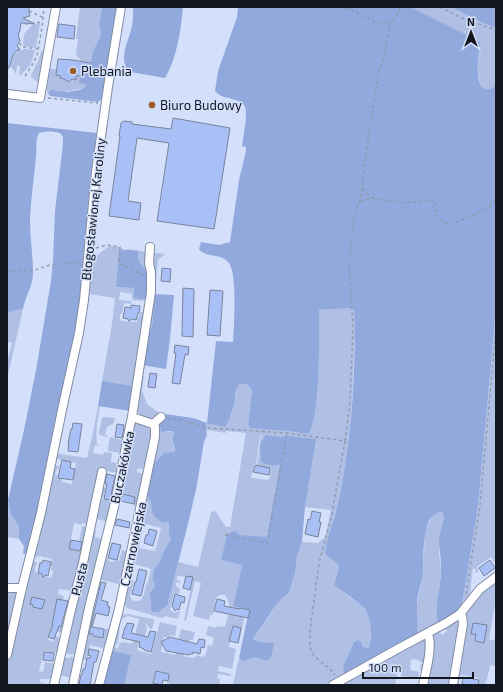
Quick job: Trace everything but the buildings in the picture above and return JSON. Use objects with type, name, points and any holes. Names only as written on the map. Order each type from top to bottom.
[{"type":"street","points":[[7,94],[40,98],[56,7]]},
{"type":"street","name":"Błogosławionej Karoliny","points":[[7,655],[41,513],[79,333],[96,172],[121,7]]},
{"type":"street","name":"Buczakówka","points":[[72,685],[116,496],[132,417],[150,308],[150,247]]},
{"type":"street","points":[[132,417],[154,424],[161,417]]},
{"type":"street","name":"Czarnowiejska","points":[[99,685],[119,609],[149,468],[155,437],[154,424]]},
{"type":"street","name":"Pusta","points":[[54,685],[83,563],[102,472]]},
{"type":"street","points":[[336,683],[401,647],[428,634],[460,614],[480,590],[496,577]]},
{"type":"street","points":[[7,588],[22,588]]},
{"type":"street","points":[[453,685],[463,624],[462,616],[460,614]]},
{"type":"street","points":[[423,685],[430,649],[430,638],[428,634]]},
{"type":"path","points":[[25,76],[37,56],[44,7]]},
{"type":"path","points":[[333,7],[350,9],[374,22],[390,23]]},
{"type":"path","points":[[336,683],[333,672],[314,656],[311,650],[310,631],[320,563],[331,519],[345,441],[350,403],[353,326],[349,265],[354,216],[360,201],[379,71],[384,58],[390,23],[399,12],[400,7]]},
{"type":"path","points":[[440,7],[464,19],[496,30]]},
{"type":"path","points":[[29,11],[43,18]]},
{"type":"path","points":[[25,24],[43,22]]},
{"type":"path","points":[[19,43],[22,47],[38,49]]},
{"type":"path","points":[[40,98],[106,104]]},
{"type":"path","points":[[362,189],[373,198]]},
{"type":"path","points":[[360,201],[373,198],[404,202],[434,200],[438,218],[448,225],[490,207],[496,200]]},
{"type":"path","points":[[88,249],[108,245],[120,247],[119,263],[133,269],[151,280]]},
{"type":"path","points":[[7,270],[12,272],[23,269],[32,271],[50,266],[87,261]]},
{"type":"path","points":[[466,595],[480,505],[496,328]]},
{"type":"path","points":[[161,417],[181,420],[209,428],[287,433],[345,441]]},
{"type":"path","points":[[225,535],[267,543],[287,433]]},
{"type":"shaded area","points":[[80,7],[102,7],[99,25],[101,33],[93,51],[91,63],[82,62],[76,55],[78,39],[76,39]]},
{"type":"shaded area","points":[[102,7],[118,7],[102,99],[98,102],[50,96],[48,93],[51,90],[68,92],[80,90],[85,87],[86,85],[79,83],[79,81],[82,74],[89,74],[93,51],[101,33],[99,25]]},
{"type":"shaded area","points":[[133,7],[183,7],[180,34],[173,62],[165,78],[130,72],[126,67],[124,56],[132,26]]},
{"type":"shaded area","points":[[238,7],[411,7],[481,42],[478,67],[479,81],[481,86],[485,89],[496,85],[496,308],[478,506],[461,608],[440,624],[438,623],[437,604],[441,576],[439,538],[443,520],[442,512],[435,514],[430,519],[425,536],[422,580],[417,601],[417,636],[345,676],[343,669],[344,664],[354,642],[358,640],[361,642],[362,646],[366,648],[369,647],[371,638],[369,618],[365,608],[334,585],[339,569],[338,564],[325,554],[341,489],[350,430],[355,350],[354,309],[319,310],[317,395],[312,426],[308,434],[250,428],[248,424],[252,390],[246,384],[240,384],[236,391],[235,402],[225,427],[207,423],[216,341],[233,342],[234,280],[230,265],[226,260],[201,252],[199,249],[201,242],[219,245],[230,242],[239,180],[246,151],[246,147],[242,146],[246,120],[245,107],[240,102],[221,96],[215,91],[218,71],[237,17]]},
{"type":"shaded area","points":[[411,7],[451,7],[496,28],[496,85],[485,89],[479,81],[478,67],[481,42]]},
{"type":"shaded area","points":[[451,7],[496,7],[496,28],[477,20]]},
{"type":"shaded area","points":[[40,23],[36,48],[23,46],[24,34],[32,25]]},
{"type":"shaded area","points":[[24,49],[35,50],[31,64],[21,75],[19,75],[20,66],[17,66],[16,74],[9,64],[12,61],[14,54]]},
{"type":"shaded area","points":[[41,51],[45,52],[39,83],[31,77],[31,75],[39,59]]},
{"type":"shaded area","points":[[50,69],[57,69],[56,75],[61,76],[60,78],[68,81],[71,79],[76,80],[76,76],[81,76],[79,81],[81,84],[86,85],[80,89],[48,93],[46,88]]},
{"type":"shaded area","points":[[7,123],[97,133],[91,172],[77,334],[28,553],[25,554],[23,553],[24,546],[19,539],[19,526],[11,515],[8,500],[36,370],[51,281],[55,211],[63,137],[60,133],[52,132],[39,133],[38,136],[30,218],[33,278],[23,309],[7,313]]},
{"type":"shaded area","points":[[109,246],[119,247],[116,287],[135,288],[134,298],[143,299],[143,301],[132,300],[132,294],[120,292],[119,300],[131,301],[131,304],[124,303],[122,314],[120,314],[120,320],[137,322],[137,317],[139,317],[140,312],[145,313],[134,386],[102,381],[115,298],[89,294],[91,258],[94,258]]},
{"type":"shaded area","points":[[119,247],[124,250],[139,251],[138,257],[140,262],[148,271],[147,300],[134,298],[134,288],[116,287]]},
{"type":"shaded area","points":[[139,251],[165,254],[158,260],[152,326],[147,338],[155,269],[152,267],[148,271],[141,265],[138,260]]},
{"type":"shaded area","points":[[155,294],[174,295],[166,369],[142,365],[147,338],[152,326]]},
{"type":"shaded area","points":[[496,308],[496,564],[491,557],[477,567],[478,572],[475,573],[476,569],[473,568],[470,594],[468,600],[461,608],[478,506]]},
{"type":"shaded area","points":[[23,309],[7,379],[7,363],[12,343],[7,342],[7,313]]},
{"type":"shaded area","points":[[354,309],[354,370],[350,430],[342,484],[325,554],[338,564],[338,588],[359,603],[369,615],[371,637],[369,647],[366,648],[354,642],[344,664],[345,676],[328,685],[233,685],[239,658],[240,660],[258,658],[264,660],[273,643],[260,642],[253,639],[277,604],[289,593],[295,573],[297,556],[302,542],[318,543],[325,537],[331,510],[305,507],[315,439],[265,435],[262,439],[281,463],[267,538],[227,534],[221,560],[242,565],[233,606],[250,610],[240,608],[238,616],[243,617],[244,620],[239,643],[241,628],[232,626],[229,647],[236,649],[232,669],[219,666],[218,671],[231,674],[231,676],[218,674],[217,678],[220,679],[219,685],[170,685],[167,683],[169,674],[156,671],[154,683],[162,685],[124,685],[130,655],[111,653],[111,658],[108,660],[118,624],[120,625],[118,642],[115,647],[117,649],[119,643],[123,642],[132,644],[139,619],[128,616],[119,620],[121,615],[128,614],[153,619],[154,622],[152,629],[150,629],[145,623],[147,628],[145,636],[141,635],[137,650],[151,654],[160,622],[177,626],[175,636],[170,635],[169,638],[164,637],[161,652],[175,655],[181,629],[195,632],[193,640],[191,639],[190,641],[187,641],[183,656],[193,658],[197,655],[203,657],[205,656],[208,645],[212,646],[214,638],[206,635],[208,627],[225,627],[229,611],[229,603],[225,595],[221,595],[216,598],[213,615],[211,614],[209,620],[193,616],[201,583],[195,581],[186,621],[184,620],[193,578],[177,576],[177,580],[180,581],[180,584],[178,582],[176,583],[176,586],[180,589],[179,594],[174,593],[170,610],[174,613],[180,611],[178,619],[165,616],[162,618],[127,608],[123,601],[128,579],[134,580],[130,596],[132,600],[139,601],[143,597],[151,569],[131,563],[138,529],[143,529],[139,548],[155,551],[161,528],[139,522],[146,493],[151,501],[156,518],[162,523],[168,522],[171,539],[159,563],[154,569],[153,581],[155,587],[150,598],[151,610],[152,612],[156,612],[163,610],[166,607],[171,593],[178,562],[198,567],[211,512],[215,511],[226,526],[230,527],[246,433],[226,431],[226,433],[207,430],[206,426],[207,423],[231,416],[237,388],[240,384],[246,384],[252,390],[248,424],[308,434],[312,426],[317,394],[319,310]],"holes":[[[261,434],[257,465],[271,468],[269,480],[251,478],[254,464],[256,464]]]},
{"type":"shaded area","points":[[144,376],[142,390],[147,404],[161,413],[153,419],[143,417],[136,409],[140,377]]},
{"type":"shaded area","points":[[102,381],[134,386],[131,411],[98,406]]},
{"type":"shaded area","points":[[98,406],[100,406],[96,439],[97,444],[101,446],[95,445],[93,453],[103,455],[104,452],[112,453],[111,462],[118,463],[118,460],[122,461],[119,473],[105,471],[86,543],[79,542],[82,526],[87,527],[88,524],[82,523],[82,525],[74,523],[69,549],[84,552],[74,591],[59,589],[58,594],[64,596],[63,600],[57,599],[52,625],[65,628],[62,633],[51,629],[48,640],[53,642],[55,636],[60,638],[59,653],[44,651],[39,671],[43,672],[45,662],[57,664],[54,679],[40,679],[40,682],[48,685],[7,685],[7,661],[14,634],[17,631],[22,607],[21,604],[32,561],[37,562],[35,572],[51,578],[53,571],[51,570],[52,566],[50,565],[52,559],[40,556],[33,558],[52,465],[59,466],[59,469],[57,469],[55,475],[58,475],[57,478],[62,479],[62,482],[72,484],[76,463],[53,458],[54,453],[87,458]]},
{"type":"shaded area","points":[[165,414],[193,418],[207,423],[207,435],[204,442],[196,490],[167,606],[159,612],[152,612],[150,593],[155,587],[153,581],[154,569],[159,563],[171,539],[168,522],[162,523],[154,516],[151,502],[146,493],[151,468],[155,462],[164,453],[175,451],[173,440],[174,433],[170,431],[162,432],[160,423]]},
{"type":"shaded area","points":[[102,418],[115,418],[114,423],[107,427],[105,434],[108,436],[107,437],[100,435],[99,432]]},
{"type":"shaded area","points":[[134,423],[147,425],[153,429],[153,438],[145,468],[137,469],[137,472],[143,474],[137,506],[134,506],[135,497],[118,494]]},
{"type":"shaded area","points":[[160,423],[160,429],[166,432],[174,433],[173,444],[175,451],[162,455],[151,468],[157,428]]},
{"type":"shaded area","points":[[265,435],[316,439],[305,507],[302,542],[297,556],[295,573],[289,593],[277,604],[253,639],[260,642],[274,643],[271,656],[266,661],[256,658],[242,661],[239,658],[249,610],[233,606],[242,565],[221,560],[227,534],[235,531],[240,535],[267,537],[280,464],[270,465],[261,461],[260,444]]},
{"type":"shaded area","points":[[110,437],[123,440],[121,453],[108,451]]},
{"type":"shaded area","points":[[102,487],[106,488],[103,498],[101,499],[113,502],[108,522],[97,519],[94,531],[96,531],[95,537],[101,539],[103,532],[106,533],[77,655],[63,653]]},
{"type":"shaded area","points":[[8,500],[11,515],[19,526],[19,539],[7,537]]},
{"type":"shaded area","points":[[438,511],[444,514],[440,533],[439,552],[441,569],[437,614],[440,624],[417,636],[417,605],[423,571],[425,532],[433,514]]},
{"type":"shaded area","points":[[107,545],[109,546],[106,558],[109,561],[119,561],[122,550],[128,552],[122,585],[98,579]]},
{"type":"shaded area","points":[[496,580],[496,598],[489,640],[494,640],[496,635],[496,666],[490,665],[485,685],[478,685],[479,678],[461,675],[458,685],[455,685],[466,610],[483,589]]},
{"type":"shaded area","points":[[7,590],[16,591],[17,593],[7,646]]},
{"type":"shaded area","points":[[459,620],[452,685],[425,685],[434,633],[438,631],[442,635],[447,631],[444,627]]},
{"type":"shaded area","points":[[93,627],[93,636],[103,638],[104,629],[108,629],[110,631],[105,649],[90,645],[87,660],[80,659],[85,633],[91,634]]},
{"type":"shaded area","points":[[425,638],[428,641],[423,671],[420,670],[421,664],[423,663],[413,659],[411,660],[411,670],[419,672],[418,679],[401,676],[401,666],[399,666],[395,685],[340,685]]},
{"type":"shaded area","points":[[112,651],[131,655],[124,685],[101,685]]},
{"type":"shaded area","points":[[76,657],[72,678],[58,675],[62,661],[65,658]]},
{"type":"place","name":"Plebania","points":[[73,71]]},
{"type":"place","name":"Biuro Budowy","points":[[152,105]]}]
